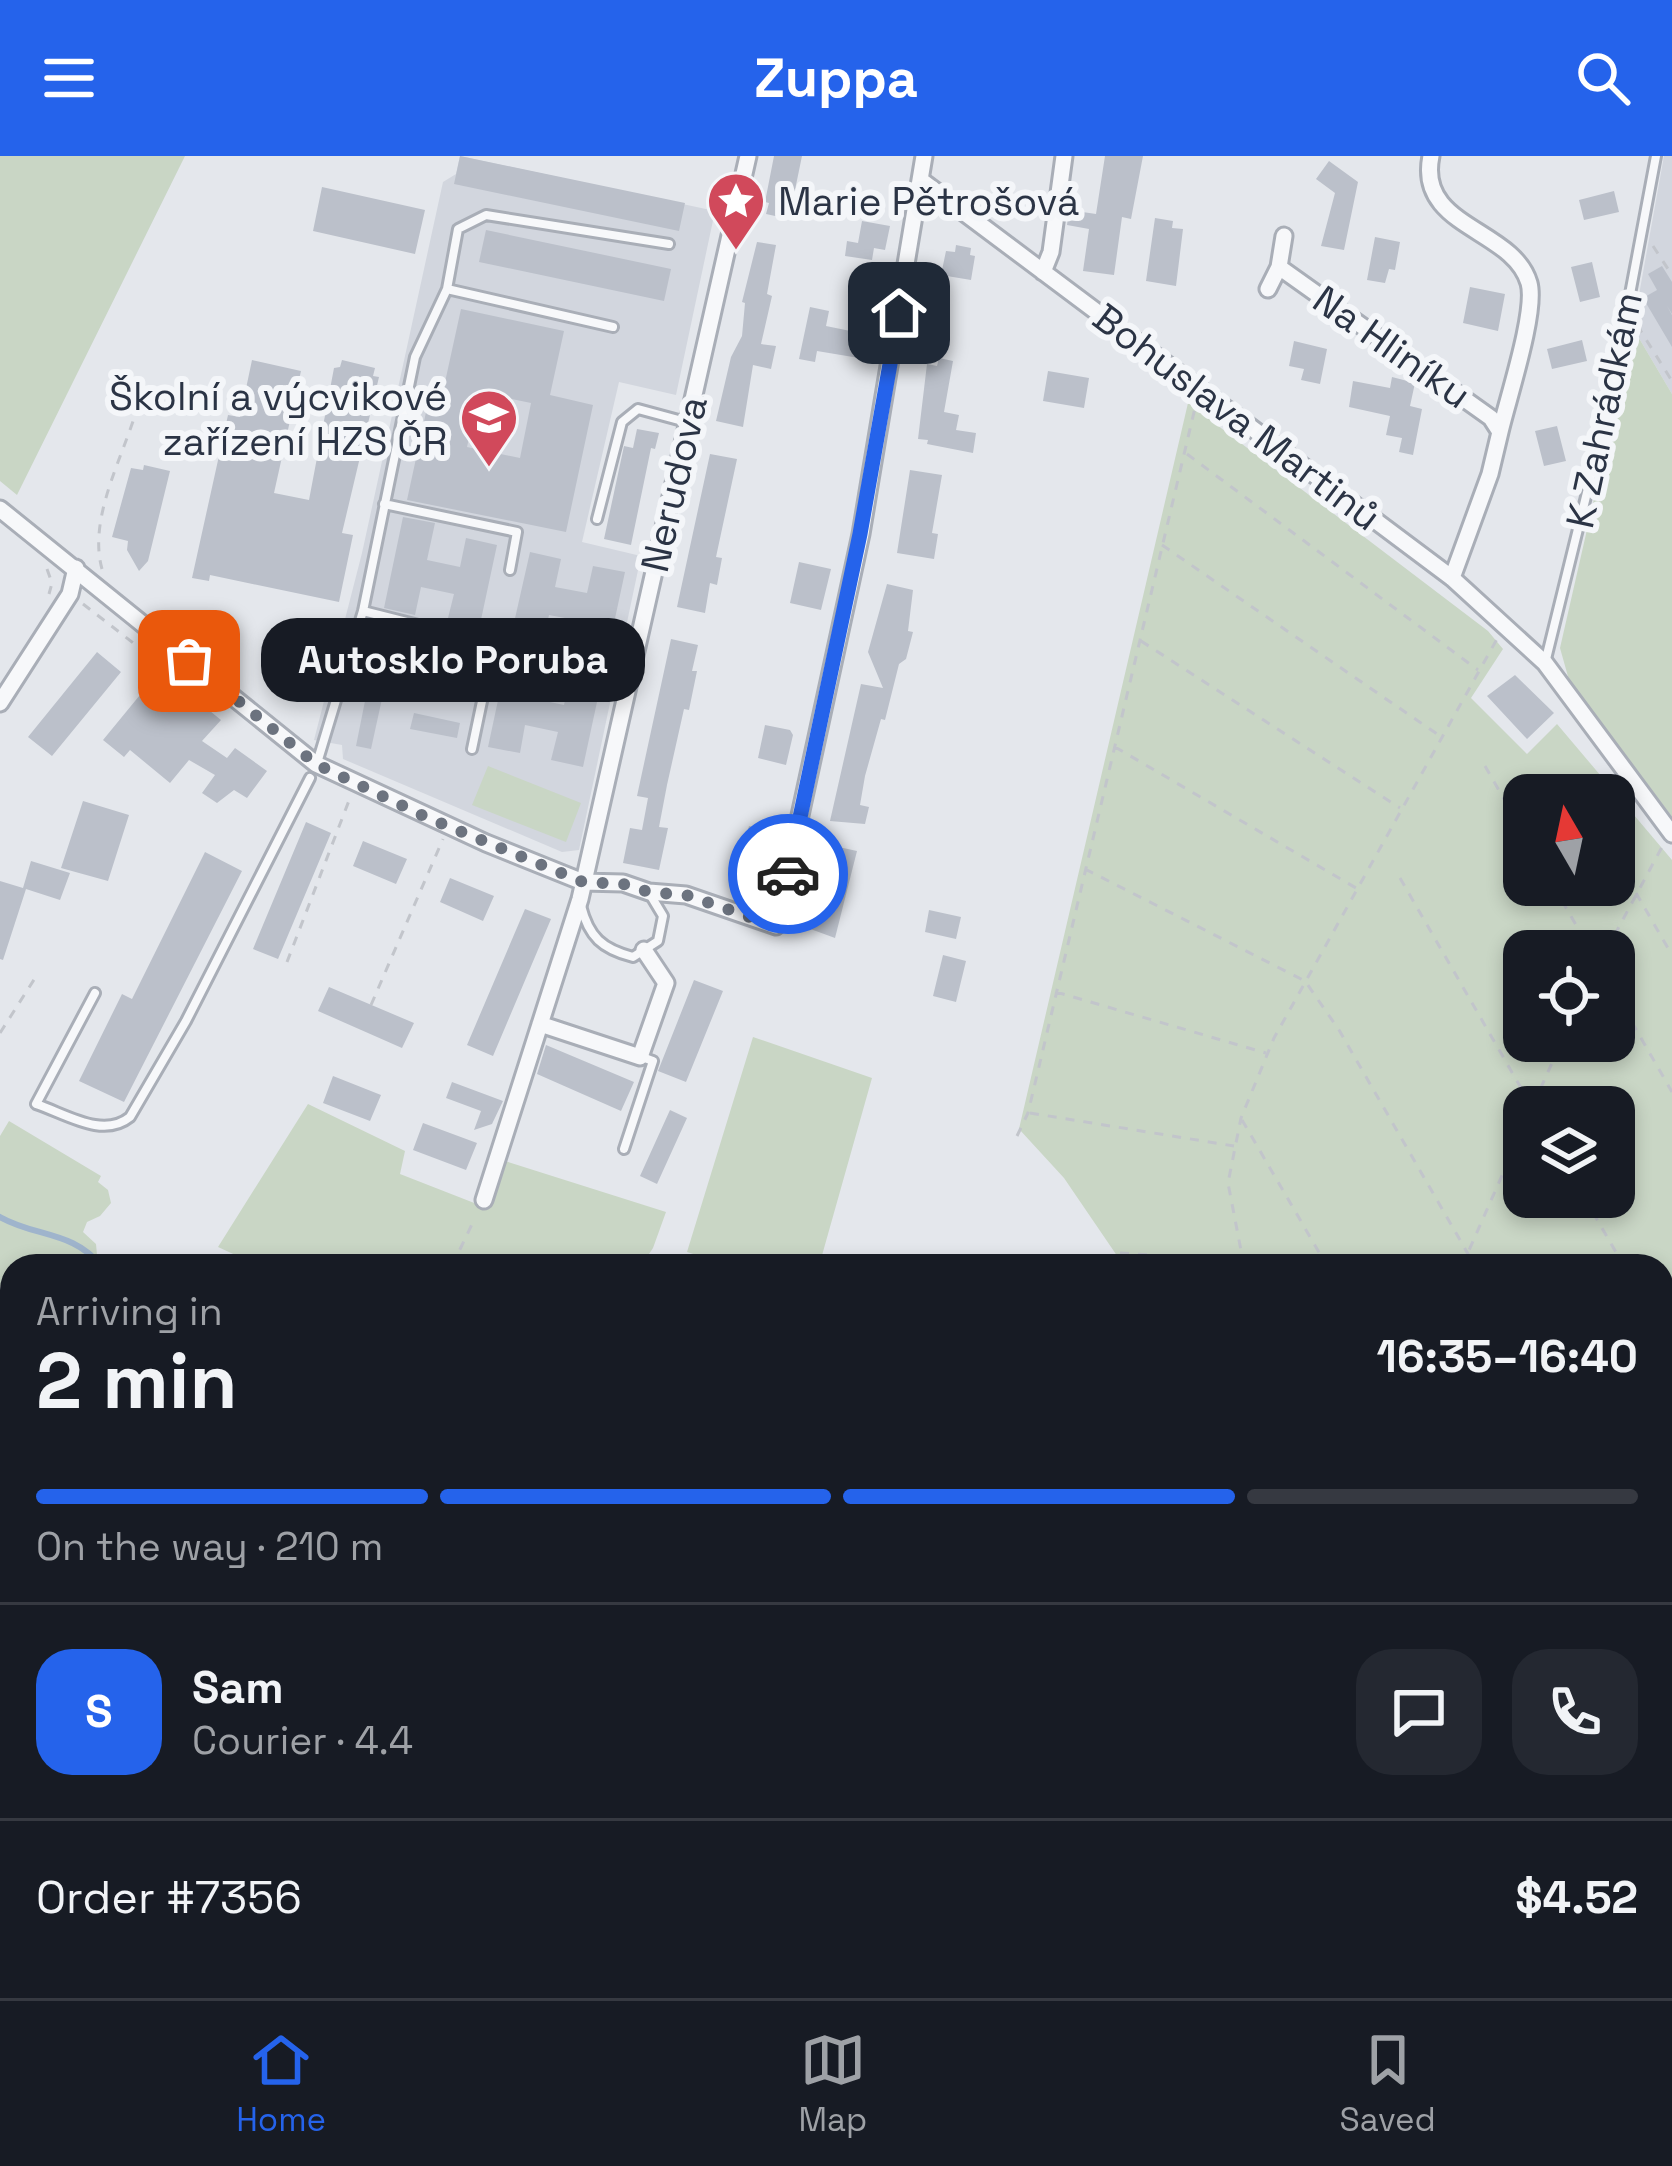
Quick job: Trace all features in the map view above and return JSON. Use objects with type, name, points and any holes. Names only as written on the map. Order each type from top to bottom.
[{"type":"street","name":"Nerudova","points":[[484,1200],[581,890],[748,156]]},
{"type":"street","points":[[0,509],[313,771],[581,890],[623,884],[686,895],[776,926],[860,534],[924,156]]},
{"type":"street","points":[[1043,272],[1051,252],[1064,156]]},
{"type":"street","name":"Na Hliníku","points":[[1431,156],[1429,179],[1441,205],[1512,259],[1528,283],[1529,307],[1490,474],[1452,578]]},
{"type":"street","name":"Bohuslava Martinů","points":[[922,181],[1452,578],[1545,663],[1672,834]]},
{"type":"street","points":[[1268,289],[1279,267],[1284,236]]},
{"type":"street","name":"Na Hliníku","points":[[1279,267],[1491,418],[1500,432]]},
{"type":"street","points":[[0,703],[6,681],[70,594],[76,568]]},
{"type":"street","points":[[540,1024],[640,1057],[666,983],[644,950]]},
{"type":"lane","name":"K Zahrádkám","points":[[1545,663],[1611,394],[1656,156]]},
{"type":"lane","points":[[95,993],[36,1104],[106,1129],[130,1117],[175,1041],[329,734],[363,611],[415,357],[447,289],[458,229],[486,215],[669,244]]},
{"type":"lane","points":[[447,289],[614,327]]},
{"type":"lane","points":[[597,519],[622,422],[638,409],[688,422]]},
{"type":"lane","points":[[384,504],[517,532],[510,570]]},
{"type":"lane","points":[[363,611],[494,644],[472,749]]},
{"type":"lane","points":[[581,890],[587,930],[607,950],[633,957],[658,941],[663,916],[649,892]]},
{"type":"lane","points":[[623,1149],[653,1061],[640,1057]]},
{"type":"path","points":[[1642,229],[1672,275]]},
{"type":"path","points":[[1627,309],[1672,381]]},
{"type":"path","points":[[103,571],[98,536],[117,461],[130,440],[140,398]]},
{"type":"path","points":[[1017,1136],[1028,1113],[1195,408]]},
{"type":"path","points":[[1185,452],[1479,671]]},
{"type":"path","points":[[1162,545],[1442,737]]},
{"type":"path","points":[[43,563],[52,583],[49,598]]},
{"type":"path","points":[[1139,640],[1401,809]]},
{"type":"path","points":[[1241,1254],[1228,1183],[1241,1118],[1306,981],[1496,640]]},
{"type":"path","points":[[1114,747],[1357,888]]},
{"type":"path","points":[[1485,766],[1503,797]]},
{"type":"path","points":[[286,962],[351,796]]},
{"type":"path","points":[[371,1005],[443,838]]},
{"type":"path","points":[[1617,930],[1661,849]]},
{"type":"path","points":[[1085,868],[1306,981],[1468,1254]]},
{"type":"path","points":[[1400,878],[1520,1086]]},
{"type":"path","points":[[1636,892],[1672,955]]},
{"type":"path","points":[[0,1034],[37,975]]},
{"type":"path","points":[[1056,992],[1268,1053]]},
{"type":"path","points":[[1635,1028],[1672,1092]]},
{"type":"path","points":[[1028,1113],[1235,1147]]},
{"type":"path","points":[[1241,1118],[1320,1254]]},
{"type":"path","points":[[1468,1254],[1503,1174]]},
{"type":"path","points":[[458,1254],[484,1200]]},
{"type":"path","points":[[1596,1218],[1617,1254]]},
{"type":"path","points":[[1120,1253],[1132,1254]]},
{"type":"shaded area","name":"Školní a výcvikové zařízení HZS ČR","points":[[460,156],[715,211],[676,395],[619,382],[582,542],[641,556],[579,850],[562,852],[343,759],[342,745],[314,740],[362,553],[443,182],[456,174]]},
{"type":"shaded area","points":[[1664,156],[1672,156],[1672,394],[1633,328]]},
{"type":"green space","points":[[0,156],[185,156],[17,495],[0,481]]},
{"type":"green space","points":[[1633,328],[1672,394],[1672,817],[1569,680],[1560,648]]},
{"type":"green space","points":[[1188,403],[1488,631],[1503,649],[1471,698],[1527,754],[1557,724],[1599,774],[1503,774],[1503,906],[1635,906],[1635,816],[1672,860],[1672,1254],[1116,1254],[1064,1178],[1019,1129]]},
{"type":"green space","points":[[488,766],[581,803],[566,842],[472,805]]},
{"type":"green space","points":[[753,1037],[872,1078],[822,1254],[687,1252]]},
{"type":"green space","points":[[308,1104],[405,1151],[400,1174],[487,1208],[505,1161],[666,1212],[649,1254],[233,1254],[218,1247]]},
{"type":"green space","points":[[9,1121],[101,1176],[98,1182],[108,1190],[111,1203],[87,1222],[83,1232],[96,1244],[97,1254],[0,1254],[0,1136]]},
{"type":"building","points":[[460,156],[685,203],[679,231],[454,184]]},
{"type":"building","points":[[774,156],[802,156],[789,219],[766,214]]},
{"type":"building","points":[[1105,156],[1143,156],[1131,219],[1122,217],[1114,275],[1083,271],[1089,229],[1067,225],[1069,210],[1096,214]]},
{"type":"building","points":[[1329,161],[1358,182],[1344,250],[1321,246],[1335,193],[1316,179]]},
{"type":"building","points":[[322,187],[425,210],[415,254],[313,231]]},
{"type":"building","points":[[1614,191],[1619,212],[1584,220],[1579,200]]},
{"type":"building","points":[[1155,218],[1173,221],[1172,228],[1183,229],[1176,286],[1146,281]]},
{"type":"building","points":[[862,221],[890,226],[885,250],[874,248],[872,260],[845,256],[847,241],[858,243]]},
{"type":"building","points":[[486,230],[671,269],[664,301],[479,262]]},
{"type":"building","points":[[1375,237],[1400,242],[1395,270],[1389,269],[1385,283],[1367,280]]},
{"type":"building","points":[[757,242],[776,245],[767,294],[772,296],[761,344],[776,346],[771,369],[753,365],[743,427],[716,421],[731,357],[742,336],[742,302]]},
{"type":"building","points":[[956,245],[971,248],[970,255],[975,256],[971,280],[941,275],[946,251],[955,252]]},
{"type":"building","points":[[1592,262],[1600,297],[1580,302],[1571,267]]},
{"type":"building","points":[[1662,266],[1672,282],[1672,314],[1667,306],[1672,315],[1672,347],[1643,298],[1657,290],[1648,274]]},
{"type":"building","points":[[1470,287],[1505,294],[1498,331],[1463,323]]},
{"type":"building","points":[[810,307],[829,311],[826,326],[870,335],[865,359],[817,351],[815,362],[799,359]]},
{"type":"building","points":[[461,309],[564,331],[550,395],[593,405],[566,532],[407,500],[428,403],[440,405]],"holes":[[[479,392],[531,403],[520,458],[467,447]]]},
{"type":"building","points":[[1582,340],[1587,361],[1552,369],[1547,349]]},
{"type":"building","points":[[1294,341],[1327,349],[1320,384],[1301,380],[1304,369],[1289,366]]},
{"type":"building","points":[[939,358],[953,361],[944,412],[959,415],[956,430],[976,433],[973,453],[918,439],[927,364],[937,366]]},
{"type":"building","points":[[252,360],[301,371],[274,493],[309,500],[334,368],[342,360],[375,368],[373,376],[379,377],[342,533],[353,535],[339,602],[210,575],[209,581],[192,578],[228,415],[240,417]]},
{"type":"building","points":[[1048,371],[1089,378],[1084,408],[1043,401]]},
{"type":"building","points":[[1392,377],[1415,383],[1410,406],[1422,409],[1413,455],[1399,452],[1402,438],[1386,435],[1390,416],[1349,407],[1353,381],[1390,388]]},
{"type":"building","points":[[1557,426],[1566,461],[1544,466],[1535,431]]},
{"type":"building","points":[[637,429],[659,433],[655,449],[651,448],[631,545],[604,539],[624,446],[633,448]]},
{"type":"building","points":[[710,454],[737,459],[716,557],[722,558],[717,585],[710,583],[705,613],[677,607]]},
{"type":"building","points":[[144,465],[170,471],[148,561],[139,571],[127,550],[128,541],[112,537],[131,468],[143,470]]},
{"type":"building","points":[[910,470],[942,475],[932,533],[938,534],[934,559],[897,553]]},
{"type":"building","points":[[403,517],[435,523],[427,560],[460,567],[466,538],[497,545],[479,629],[447,622],[454,594],[421,587],[415,615],[384,608]]},
{"type":"building","points":[[530,552],[561,559],[555,587],[587,593],[593,566],[625,572],[583,767],[551,760],[558,732],[525,725],[520,753],[488,747],[506,663],[538,670],[531,698],[564,705],[576,650],[581,621],[549,615],[543,643],[511,636]]},
{"type":"building","points":[[799,562],[831,569],[821,610],[790,603]]},
{"type":"building","points":[[887,584],[913,590],[908,631],[913,632],[865,776],[860,805],[869,807],[865,824],[830,821],[861,684],[883,688],[868,652]]},
{"type":"building","points":[[378,636],[472,656],[472,662],[470,672],[426,662],[419,693],[385,685],[371,749],[356,746]]},
{"type":"building","points":[[671,639],[698,645],[692,671],[697,671],[667,785],[659,827],[668,828],[659,870],[623,863],[630,828],[642,830],[648,798],[637,796]]},
{"type":"building","points":[[97,652],[121,672],[52,756],[28,737]]},
{"type":"building","points":[[155,666],[221,720],[202,741],[227,758],[235,748],[267,771],[247,798],[234,790],[217,803],[202,793],[215,775],[189,760],[170,783],[130,750],[124,757],[103,740],[149,684],[144,680]]},
{"type":"building","points":[[1515,675],[1554,713],[1527,739],[1487,696]]},
{"type":"building","points":[[414,713],[460,723],[457,738],[410,729]]},
{"type":"building","points":[[765,725],[790,730],[793,735],[786,765],[758,758]]},
{"type":"building","points":[[83,801],[129,815],[108,881],[61,868]]},
{"type":"building","points":[[306,822],[331,833],[278,959],[253,949]]},
{"type":"building","points":[[749,826],[772,832],[763,868],[739,863]]},
{"type":"building","points":[[363,841],[407,859],[396,884],[353,866]]},
{"type":"building","points":[[825,844],[857,851],[835,938],[805,927]]},
{"type":"building","points":[[205,852],[242,871],[124,1102],[79,1081],[122,994],[132,999]]},
{"type":"building","points":[[31,861],[70,873],[60,900],[26,889],[3,960],[0,881],[23,888]]},
{"type":"building","points":[[450,878],[494,896],[483,921],[440,902]]},
{"type":"building","points":[[525,909],[551,919],[493,1056],[467,1045]]},
{"type":"building","points":[[929,910],[961,917],[956,939],[925,932]]},
{"type":"building","points":[[943,955],[966,961],[956,1002],[933,996]]},
{"type":"building","points":[[694,980],[723,991],[686,1082],[658,1071]]},
{"type":"building","points":[[329,987],[414,1023],[402,1048],[318,1011]]},
{"type":"building","points":[[546,1045],[634,1082],[621,1111],[537,1074]]},
{"type":"building","points":[[333,1076],[381,1095],[370,1121],[323,1103]]},
{"type":"building","points":[[452,1082],[503,1101],[492,1124],[474,1130],[481,1111],[446,1098]]},
{"type":"building","points":[[670,1110],[687,1118],[657,1184],[640,1176]]},
{"type":"building","points":[[423,1123],[477,1143],[466,1170],[413,1150]]},
{"type":"waterway","points":[[0,1217],[66,1240],[89,1254]]},
{"type":"way so far","points":[[189,661],[316,764],[428,818],[583,882],[686,895],[776,926],[788,874]]},
{"type":"place","name":"Marie Pětrošová","points":[[736,252]]},
{"type":"place","name":"Školní a výcvikové zařízení HZS ČR","points":[[489,469]]},
{"type":"place","name":"Autosklo Poruba","points":[[189,661]]},
{"type":"route","points":[[788,874],[860,534],[899,313]]}]
